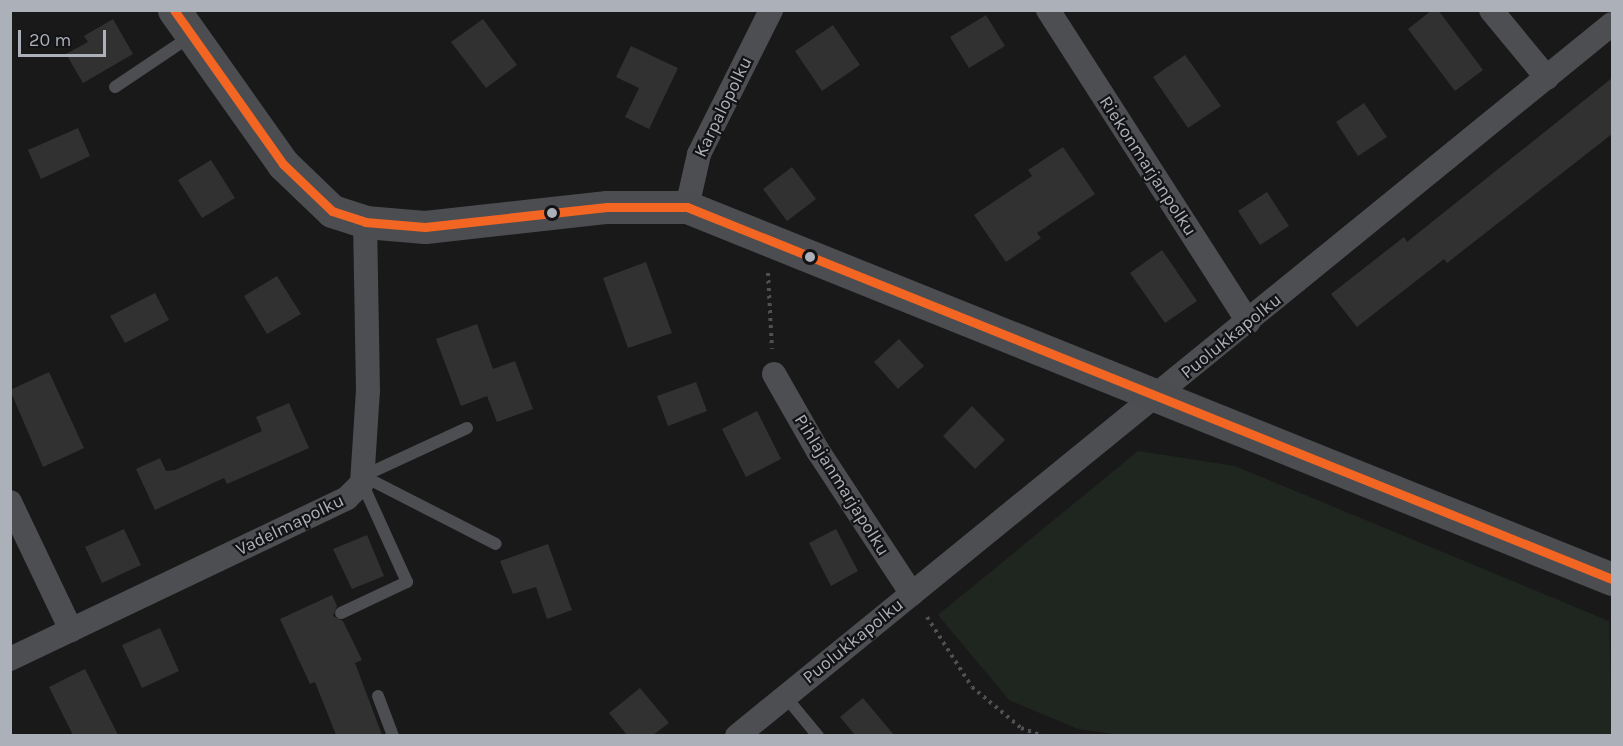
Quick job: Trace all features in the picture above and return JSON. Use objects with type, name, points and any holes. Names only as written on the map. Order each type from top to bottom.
[{"type":"street","name":"Karpalopolku","points":[[687,207],[699,154],[771,10]]},
{"type":"street","name":"Riekonmarjanpolku","points":[[1048,10],[1248,322]]},
{"type":"street","points":[[1491,10],[1546,78]]},
{"type":"street","points":[[183,23],[283,164],[332,211],[365,222],[425,227],[607,207],[687,207],[1612,579]]},
{"type":"street","name":"Puolukkapolku","points":[[737,735],[1158,396],[1612,24]]},
{"type":"street","points":[[363,480],[368,391],[365,222]]},
{"type":"street","name":"Pihlajanmarjapolku","points":[[774,374],[818,451],[912,594]]},
{"type":"street","name":"Vadelmapolku","points":[[10,659],[347,498],[363,480]]},
{"type":"street","points":[[10,502],[71,630]]},
{"type":"lane","points":[[115,87],[183,23]]},
{"type":"lane","points":[[363,480],[467,428]]},
{"type":"lane","points":[[363,480],[496,544]]},
{"type":"lane","points":[[341,613],[407,582],[363,480]]},
{"type":"lane","points":[[378,696],[393,735]]},
{"type":"lane","points":[[785,696],[819,735]]},
{"type":"path","points":[[768,262],[774,374]]},
{"type":"path","points":[[912,594],[972,687],[1021,728],[1043,735]]},
{"type":"shaded area","points":[[1138,451],[1235,466],[1609,621],[1612,735],[1128,736],[1078,729],[1009,700],[938,615]]},
{"type":"building","points":[[1432,10],[1438,10],[1483,70],[1455,91],[1408,29]]},
{"type":"building","points":[[986,15],[1005,46],[969,68],[950,37]]},
{"type":"building","points":[[113,19],[133,54],[83,83],[66,54],[88,42],[84,36]]},
{"type":"building","points":[[483,19],[517,65],[486,88],[451,42]]},
{"type":"building","points":[[833,25],[860,65],[822,91],[795,51]]},
{"type":"building","points":[[631,46],[678,68],[649,129],[625,117],[639,88],[616,77]]},
{"type":"building","points":[[1185,55],[1221,106],[1188,128],[1153,77]]},
{"type":"building","points":[[1612,78],[1612,134],[1447,263],[1444,259],[1357,327],[1331,294],[1404,237],[1407,242]]},
{"type":"building","points":[[1364,103],[1387,137],[1358,156],[1336,122]]},
{"type":"building","points":[[78,128],[90,156],[41,179],[28,150]]},
{"type":"building","points":[[1063,147],[1095,194],[1037,233],[1041,238],[1006,262],[974,215],[1032,176],[1028,170]]},
{"type":"building","points":[[211,160],[235,198],[202,218],[178,180]]},
{"type":"building","points":[[792,167],[816,199],[787,221],[763,189]]},
{"type":"building","points":[[1267,192],[1289,226],[1260,245],[1238,211]]},
{"type":"building","points":[[1162,250],[1197,301],[1165,323],[1130,273]]},
{"type":"building","points":[[646,262],[672,333],[628,348],[603,278]]},
{"type":"building","points":[[277,276],[301,314],[267,334],[244,296]]},
{"type":"building","points":[[155,293],[169,320],[125,343],[110,316]]},
{"type":"building","points":[[477,324],[493,369],[515,361],[533,409],[497,422],[487,396],[461,406],[436,339]]},
{"type":"building","points":[[899,339],[924,366],[898,389],[874,362]]},
{"type":"building","points":[[49,372],[84,448],[43,467],[10,390]]},
{"type":"building","points":[[696,382],[707,411],[668,426],[657,396]]},
{"type":"building","points":[[289,403],[309,448],[227,484],[224,478],[155,510],[136,469],[160,458],[166,471],[175,470],[262,431],[256,417]]},
{"type":"building","points":[[972,406],[1005,440],[975,469],[943,436]]},
{"type":"building","points":[[757,411],[781,459],[746,477],[722,429]]},
{"type":"building","points":[[124,529],[141,565],[102,583],[85,547]]},
{"type":"building","points":[[836,529],[858,571],[831,586],[809,543]]},
{"type":"building","points":[[367,535],[384,576],[352,589],[333,549]]},
{"type":"building","points":[[548,544],[572,610],[547,619],[536,587],[513,594],[500,561]]},
{"type":"building","points":[[332,595],[337,606],[333,616],[343,621],[362,660],[355,663],[382,735],[336,735],[315,682],[310,684],[280,619]]},
{"type":"building","points":[[160,628],[179,671],[142,688],[122,645]]},
{"type":"building","points":[[85,669],[118,735],[73,735],[49,687]]},
{"type":"building","points":[[640,688],[669,723],[653,735],[627,735],[609,713]]},
{"type":"building","points":[[863,698],[894,735],[855,735],[840,717]]},
{"type":"transit line","points":[[174,10],[283,164],[332,211],[365,222],[425,227],[607,207],[687,207],[1612,579]]}]
